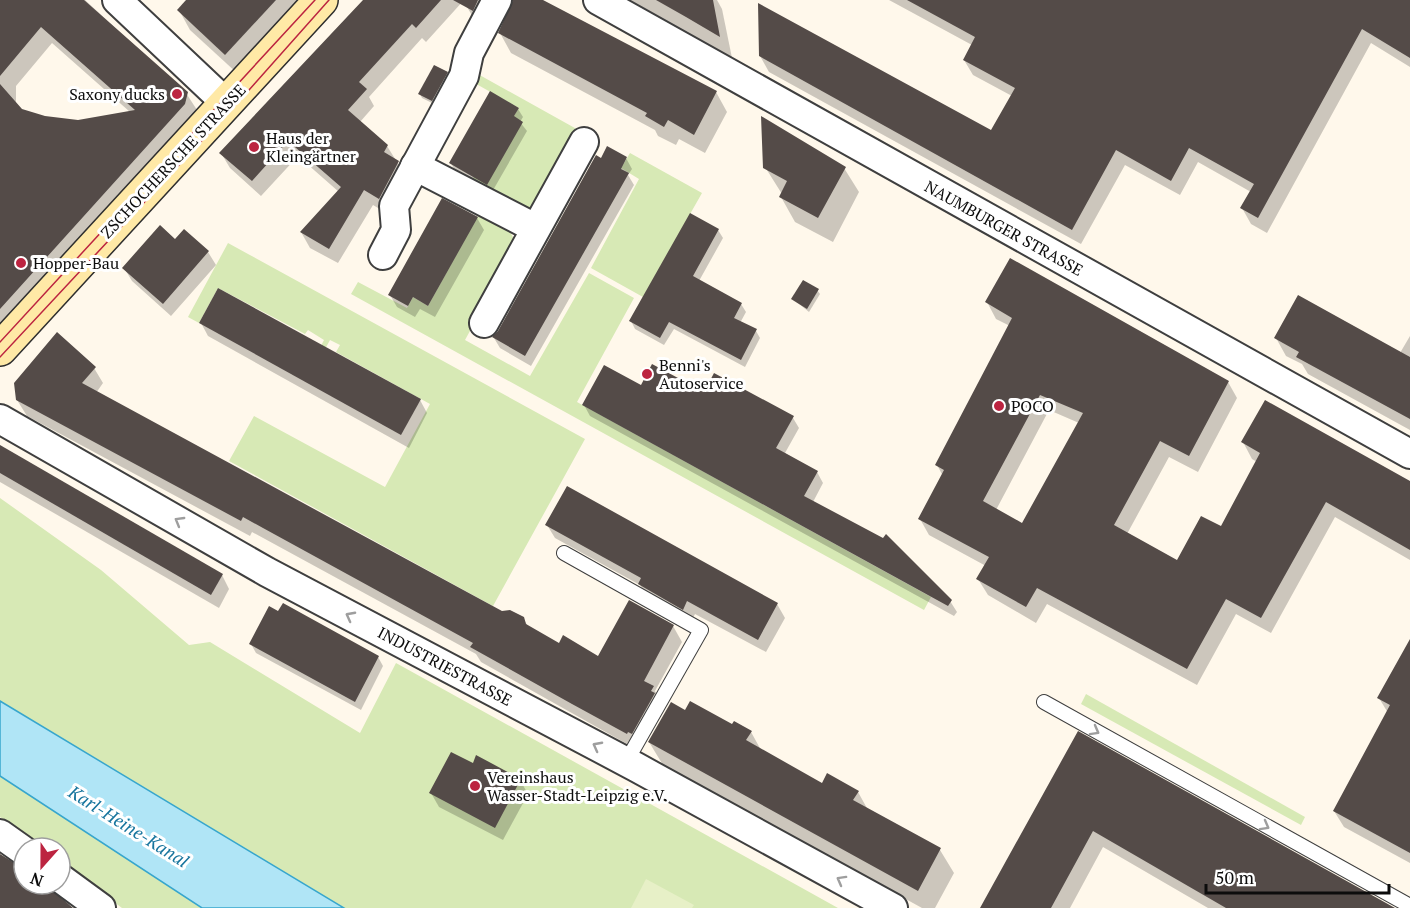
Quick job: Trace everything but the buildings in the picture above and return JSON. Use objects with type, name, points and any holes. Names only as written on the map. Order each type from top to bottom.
[{"type":"main road","name":"ZSCHOCHERSCHE STRASSE","points":[[0,349],[321,0]]},
{"type":"street","points":[[117,0],[226,103]]},
{"type":"street","points":[[383,255],[396,230],[394,206],[464,76],[469,53],[497,0]]},
{"type":"street","name":"NAUMBURGER STRASSE","points":[[598,0],[1410,454]]},
{"type":"street","points":[[484,323],[584,142]]},
{"type":"street","points":[[415,166],[535,228]]},
{"type":"street","name":"INDUSTRIESTRASSE","points":[[0,419],[267,572],[626,762],[893,908]]},
{"type":"street","points":[[72,887],[101,908]]},
{"type":"lane","points":[[564,553],[701,630],[626,762]]},
{"type":"lane","points":[[1044,702],[1410,906]]},
{"type":"green space","points":[[476,73],[582,132],[530,212],[469,184],[519,108],[471,81]]},
{"type":"green space","points":[[630,153],[702,193],[643,297],[591,268],[639,179],[621,168]]},
{"type":"green space","points":[[480,212],[509,230],[515,249],[465,340],[530,376],[589,273],[634,298],[577,402],[931,597],[924,610],[351,294],[358,282],[407,308],[413,297],[428,306]]},
{"type":"green space","points":[[228,243],[585,439],[493,606],[229,461],[254,416],[385,487],[430,404],[336,352],[340,345],[330,340],[318,362],[314,359],[324,340],[308,330],[305,334],[218,288],[199,323],[188,317]]},
{"type":"green space","points":[[0,498],[101,570],[189,645],[210,642],[360,733],[396,663],[838,908],[344,908],[0,701]]},
{"type":"green space","points":[[1086,694],[1305,817],[1301,825],[1081,704]]},
{"type":"green space","name":"Karl-Heine-Kanal","points":[[0,776],[202,908],[122,908],[72,870],[72,836],[26,836],[0,817]]},
{"type":"green space","points":[[646,879],[694,905],[692,908],[631,908]]},
{"type":"water","points":[[0,701],[344,908],[202,908],[0,776]]},
{"type":"tram line","points":[[0,342],[315,0]]},
{"type":"tram line","points":[[0,357],[249,90],[329,0]]},
{"type":"place","name":"Saxony ducks","points":[[177,94]]},
{"type":"place","name":"Haus der Kleingärtner","points":[[254,147]]},
{"type":"place","name":"Hopper-Bau","points":[[21,263]]},
{"type":"place","name":"Benni's Autoservice","points":[[647,374]]},
{"type":"place","name":"POCO","points":[[999,406]]},
{"type":"place","name":"Vereinshaus Wasser-Stadt-Leipzig e.V.","points":[[475,786]]}]
